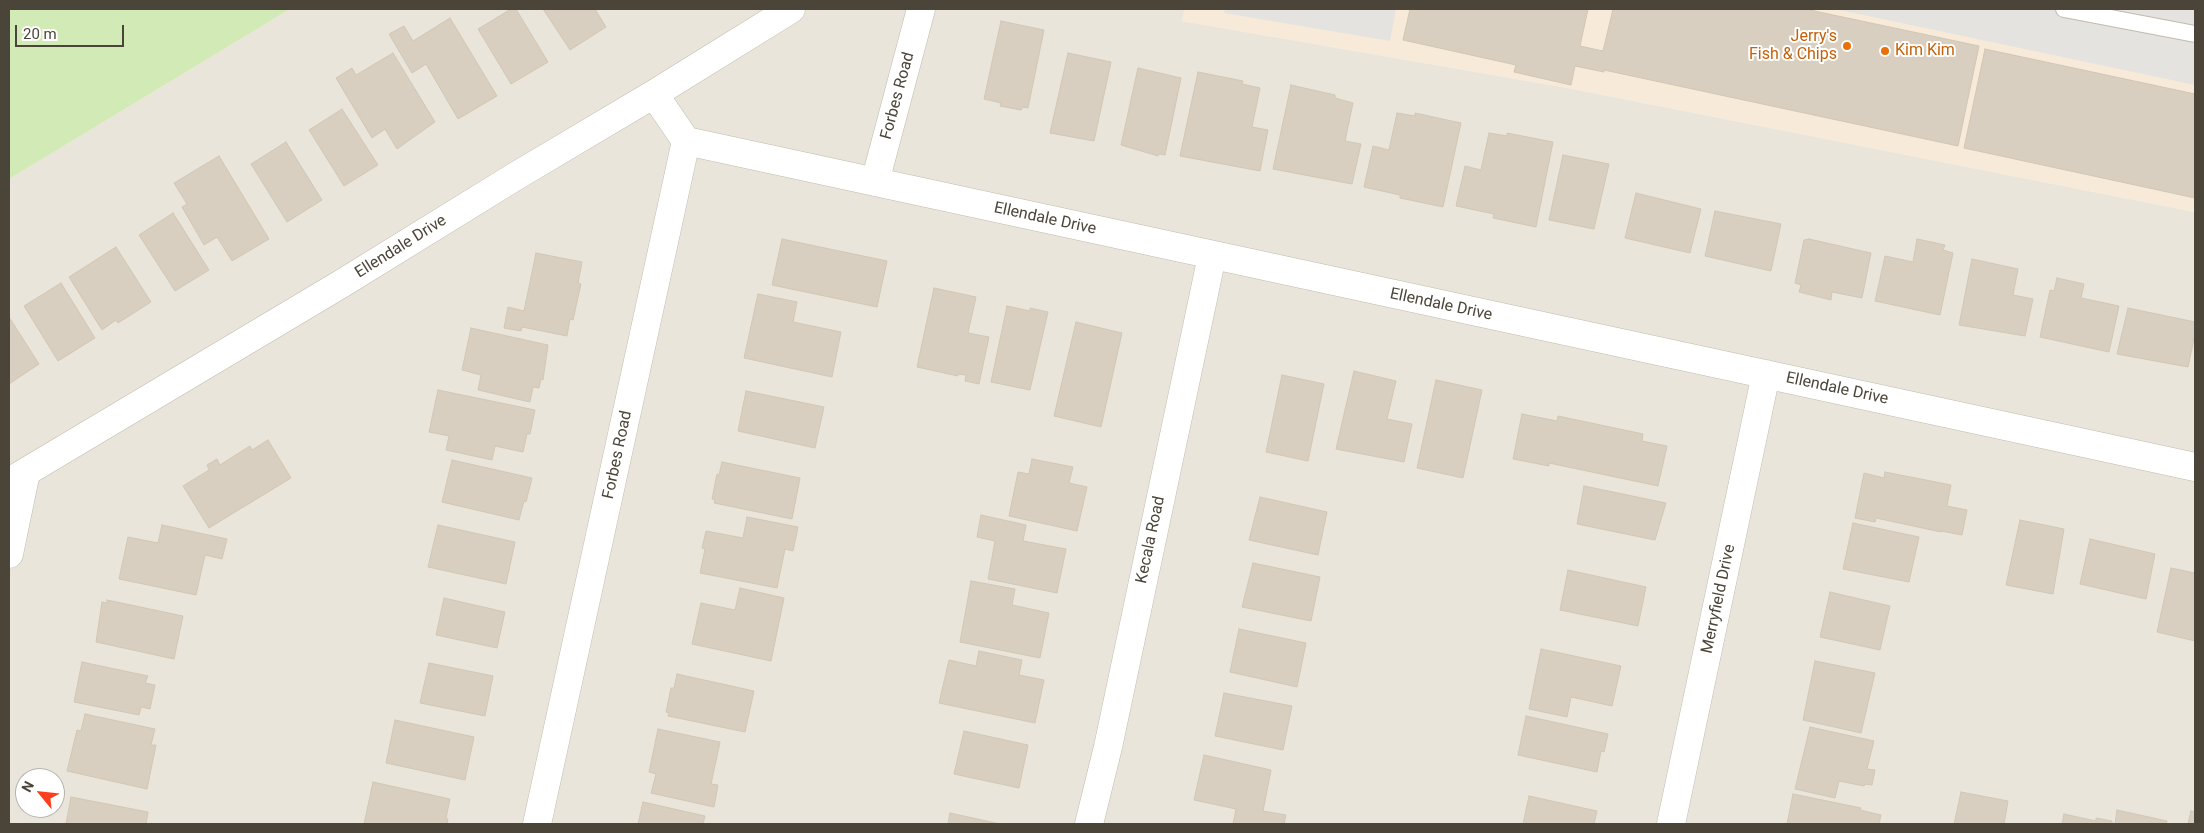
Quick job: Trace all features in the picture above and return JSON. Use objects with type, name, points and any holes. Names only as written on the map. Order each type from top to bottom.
[{"type":"street","name":"Ellendale Drive","points":[[17,477],[654,94],[791,9]]},
{"type":"street","name":"Forbes Road","points":[[875,182],[921,9]]},
{"type":"street","points":[[654,94],[686,141]]},
{"type":"street","name":"Ellendale Drive","points":[[686,141],[2195,467]]},
{"type":"street","name":"Forbes Road","points":[[537,824],[686,141]]},
{"type":"street","name":"Kecala Road","points":[[1089,824],[1108,747],[1212,256]]},
{"type":"street","name":"Merryfield Drive","points":[[1670,824],[1758,421],[1766,374]]},
{"type":"street","points":[[9,554],[17,477]]},
{"type":"lane","points":[[2064,9],[2195,34]]},
{"type":"shaded area","points":[[290,9],[1185,9],[1182,21],[1568,88],[2195,212],[2195,824],[9,824],[9,179]]},
{"type":"shaded area","points":[[1185,9],[2195,9],[2195,212],[1568,88],[1181,21]]},
{"type":"shaded area","points":[[1225,9],[1396,9],[1390,41],[1224,13]]},
{"type":"shaded area","points":[[1835,9],[2195,9],[2195,85]]},
{"type":"green space","points":[[9,9],[290,9],[9,179]]},
{"type":"building","points":[[511,9],[516,9],[548,62],[511,84],[478,29]]},
{"type":"building","points":[[543,9],[595,9],[606,27],[570,50]]},
{"type":"building","points":[[1410,9],[1588,9],[1580,46],[1603,51],[1613,9],[1805,9],[1979,46],[1958,146],[1604,70],[1604,72],[1575,66],[1571,85],[1514,72],[1516,65],[1403,40]]},
{"type":"building","points":[[450,18],[497,96],[458,119],[426,64],[412,73],[389,34],[404,26],[413,41]]},
{"type":"building","points":[[1001,21],[1044,30],[1028,108],[1023,107],[1021,110],[1000,106],[1001,103],[984,99]]},
{"type":"building","points":[[1985,49],[2195,94],[2195,198],[1964,148]]},
{"type":"building","points":[[393,53],[435,122],[397,149],[385,129],[372,138],[336,78],[352,68],[356,75]]},
{"type":"building","points":[[1068,53],[1111,62],[1094,141],[1050,133]]},
{"type":"building","points":[[1138,68],[1181,78],[1165,155],[1159,154],[1158,156],[1121,145]]},
{"type":"building","points":[[1198,72],[1243,81],[1242,84],[1260,88],[1252,127],[1268,130],[1260,171],[1180,156]]},
{"type":"building","points":[[1291,85],[1335,95],[1335,98],[1353,103],[1345,141],[1361,144],[1352,184],[1273,169]]},
{"type":"building","points":[[342,109],[378,165],[344,186],[309,130]]},
{"type":"building","points":[[1397,113],[1415,116],[1415,113],[1461,123],[1443,207],[1400,198],[1400,195],[1364,187],[1373,146],[1389,150]]},
{"type":"building","points":[[1489,133],[1507,136],[1507,133],[1553,142],[1536,227],[1493,218],[1494,214],[1456,206],[1465,166],[1481,170]]},
{"type":"building","points":[[286,142],[322,200],[287,222],[251,164]]},
{"type":"building","points":[[1563,155],[1609,164],[1594,229],[1549,220]]},
{"type":"building","points":[[219,156],[269,239],[232,261],[217,237],[204,245],[182,207],[187,204],[174,183]]},
{"type":"building","points":[[1636,193],[1701,209],[1690,253],[1625,238]]},
{"type":"building","points":[[1715,211],[1781,224],[1771,271],[1705,256]]},
{"type":"building","points":[[173,213],[209,270],[175,291],[139,235]]},
{"type":"building","points":[[782,239],[887,261],[877,307],[772,285]]},
{"type":"building","points":[[1809,239],[1871,253],[1862,298],[1832,292],[1831,300],[1799,292],[1801,285],[1795,283],[1804,240]]},
{"type":"building","points":[[1917,239],[1945,245],[1943,250],[1953,253],[1940,315],[1875,301],[1885,256],[1913,262]]},
{"type":"building","points":[[116,247],[151,302],[118,323],[116,320],[102,330],[69,277]]},
{"type":"building","points":[[536,253],[582,262],[578,283],[581,284],[573,320],[570,319],[567,336],[522,327],[521,331],[504,328],[508,307],[524,311]]},
{"type":"building","points":[[1972,259],[2018,269],[2013,295],[2033,299],[2025,336],[1959,325]]},
{"type":"building","points":[[2057,278],[2084,284],[2081,298],[2119,306],[2109,352],[2040,337],[2050,290],[2054,291]]},
{"type":"building","points":[[61,283],[95,338],[58,361],[24,306]]},
{"type":"building","points":[[934,288],[976,297],[968,333],[989,337],[979,384],[965,381],[966,375],[958,374],[958,376],[917,367]]},
{"type":"building","points":[[758,294],[797,302],[793,322],[841,332],[832,377],[744,358]]},
{"type":"building","points":[[1007,306],[1030,311],[1030,308],[1048,312],[1030,390],[991,382]]},
{"type":"building","points":[[2128,308],[2195,322],[2195,334],[2188,367],[2117,354]]},
{"type":"building","points":[[9,317],[39,364],[9,384]]},
{"type":"building","points":[[1076,322],[1122,333],[1101,427],[1054,416]]},
{"type":"building","points":[[471,328],[548,345],[543,380],[541,379],[539,388],[533,387],[530,402],[478,390],[481,375],[462,370]]},
{"type":"building","points":[[1354,371],[1396,381],[1387,419],[1412,424],[1404,462],[1336,449]]},
{"type":"building","points":[[1282,375],[1324,384],[1308,461],[1266,452]]},
{"type":"building","points":[[1436,380],[1482,390],[1463,478],[1417,468]]},
{"type":"building","points":[[438,390],[535,410],[530,434],[527,434],[523,452],[495,446],[492,460],[446,450],[449,436],[429,432]]},
{"type":"building","points":[[746,391],[824,407],[815,448],[738,431]]},
{"type":"building","points":[[1522,414],[1557,421],[1558,416],[1643,434],[1642,441],[1667,446],[1658,486],[1549,463],[1549,466],[1513,459]]},
{"type":"building","points":[[268,440],[291,478],[209,528],[183,486],[209,470],[207,465],[217,459],[220,465],[250,446],[252,450]]},
{"type":"building","points":[[1032,459],[1073,467],[1069,483],[1087,487],[1077,531],[1009,516],[1018,472],[1029,474]]},
{"type":"building","points":[[452,460],[532,478],[519,520],[442,502]]},
{"type":"building","points":[[722,462],[800,478],[792,519],[714,503],[715,500],[712,499],[717,474],[719,475]]},
{"type":"building","points":[[1885,472],[1951,485],[1947,506],[1967,510],[1962,535],[1876,518],[1875,522],[1855,518],[1864,473],[1884,478]]},
{"type":"building","points":[[1584,486],[1666,503],[1655,540],[1577,524]]},
{"type":"building","points":[[1260,497],[1327,512],[1318,555],[1249,540]]},
{"type":"building","points":[[981,515],[1026,525],[1023,541],[1066,549],[1057,593],[988,579],[995,541],[977,537]]},
{"type":"building","points":[[747,517],[798,527],[793,551],[785,549],[777,588],[700,573],[705,549],[702,548],[706,531],[743,538]]},
{"type":"building","points":[[2020,520],[2064,529],[2053,594],[2006,585]]},
{"type":"building","points":[[1853,523],[1919,537],[1909,582],[1843,569]]},
{"type":"building","points":[[162,525],[227,539],[222,559],[205,555],[196,595],[119,579],[128,537],[158,543]]},
{"type":"building","points":[[438,525],[515,542],[506,584],[428,567]]},
{"type":"building","points":[[2090,539],[2155,554],[2146,599],[2080,584]]},
{"type":"building","points":[[1253,563],[1320,577],[1311,621],[1242,607]]},
{"type":"building","points":[[2171,568],[2195,573],[2195,641],[2157,632]]},
{"type":"building","points":[[1568,570],[1646,587],[1638,626],[1560,610]]},
{"type":"building","points":[[971,581],[1015,589],[1012,605],[1049,613],[1040,658],[960,642]]},
{"type":"building","points":[[740,588],[784,598],[771,661],[692,644],[701,603],[735,610]]},
{"type":"building","points":[[1830,592],[1890,606],[1880,650],[1820,637]]},
{"type":"building","points":[[444,598],[505,612],[497,648],[436,635]]},
{"type":"building","points":[[107,600],[183,616],[174,659],[96,642],[102,602],[107,603]]},
{"type":"building","points":[[1239,629],[1306,643],[1297,687],[1230,672]]},
{"type":"building","points":[[1541,649],[1621,666],[1612,706],[1571,697],[1567,717],[1529,709]]},
{"type":"building","points":[[979,651],[1022,660],[1019,675],[1044,680],[1035,723],[939,703],[949,660],[976,666]]},
{"type":"building","points":[[1815,661],[1875,673],[1861,733],[1803,720]]},
{"type":"building","points":[[82,662],[148,676],[145,683],[155,685],[150,709],[141,707],[139,715],[74,702]]},
{"type":"building","points":[[429,663],[493,676],[485,716],[420,703]]},
{"type":"building","points":[[677,674],[754,691],[745,732],[668,716],[669,713],[666,712],[671,688],[674,688]]},
{"type":"building","points":[[1224,693],[1292,706],[1283,750],[1215,736]]},
{"type":"building","points":[[85,714],[155,729],[151,745],[156,745],[147,789],[67,771],[77,730],[81,731]]},
{"type":"building","points":[[1526,716],[1608,734],[1604,752],[1601,751],[1597,772],[1518,755]]},
{"type":"building","points":[[395,720],[474,737],[465,780],[386,763]]},
{"type":"building","points":[[1810,727],[1874,741],[1867,769],[1875,770],[1872,785],[1865,784],[1864,786],[1839,781],[1835,798],[1795,789]]},
{"type":"building","points":[[658,729],[720,742],[711,784],[718,785],[714,807],[651,793],[656,774],[649,772]]},
{"type":"building","points":[[964,731],[1028,745],[1019,788],[954,774]]},
{"type":"building","points":[[1204,755],[1271,770],[1263,811],[1286,815],[1284,824],[1233,824],[1236,809],[1194,800]]},
{"type":"building","points":[[373,782],[450,799],[446,818],[448,819],[447,824],[364,824]]},
{"type":"building","points":[[1961,792],[2008,801],[2004,824],[1954,824]]},
{"type":"building","points":[[1793,794],[1861,808],[1860,810],[1881,815],[1879,824],[1787,824]]},
{"type":"building","points":[[1529,796],[1597,811],[1594,824],[1523,824]]},
{"type":"building","points":[[71,797],[148,812],[146,824],[66,824]]},
{"type":"building","points":[[643,802],[705,816],[703,824],[638,824]]},
{"type":"building","points":[[2117,810],[2167,821],[2166,824],[2115,824]]},
{"type":"building","points":[[2191,811],[2195,812],[2195,824],[2188,824]]},
{"type":"building","points":[[950,813],[1000,824],[948,824]]},
{"type":"building","points":[[2064,814],[2096,821],[2096,818],[2112,821],[2112,824],[2062,824]]},
{"type":"place","name":"Jerry's Fish & Chips","points":[[1847,46]]},
{"type":"place","name":"Kim Kim","points":[[1885,51]]}]
